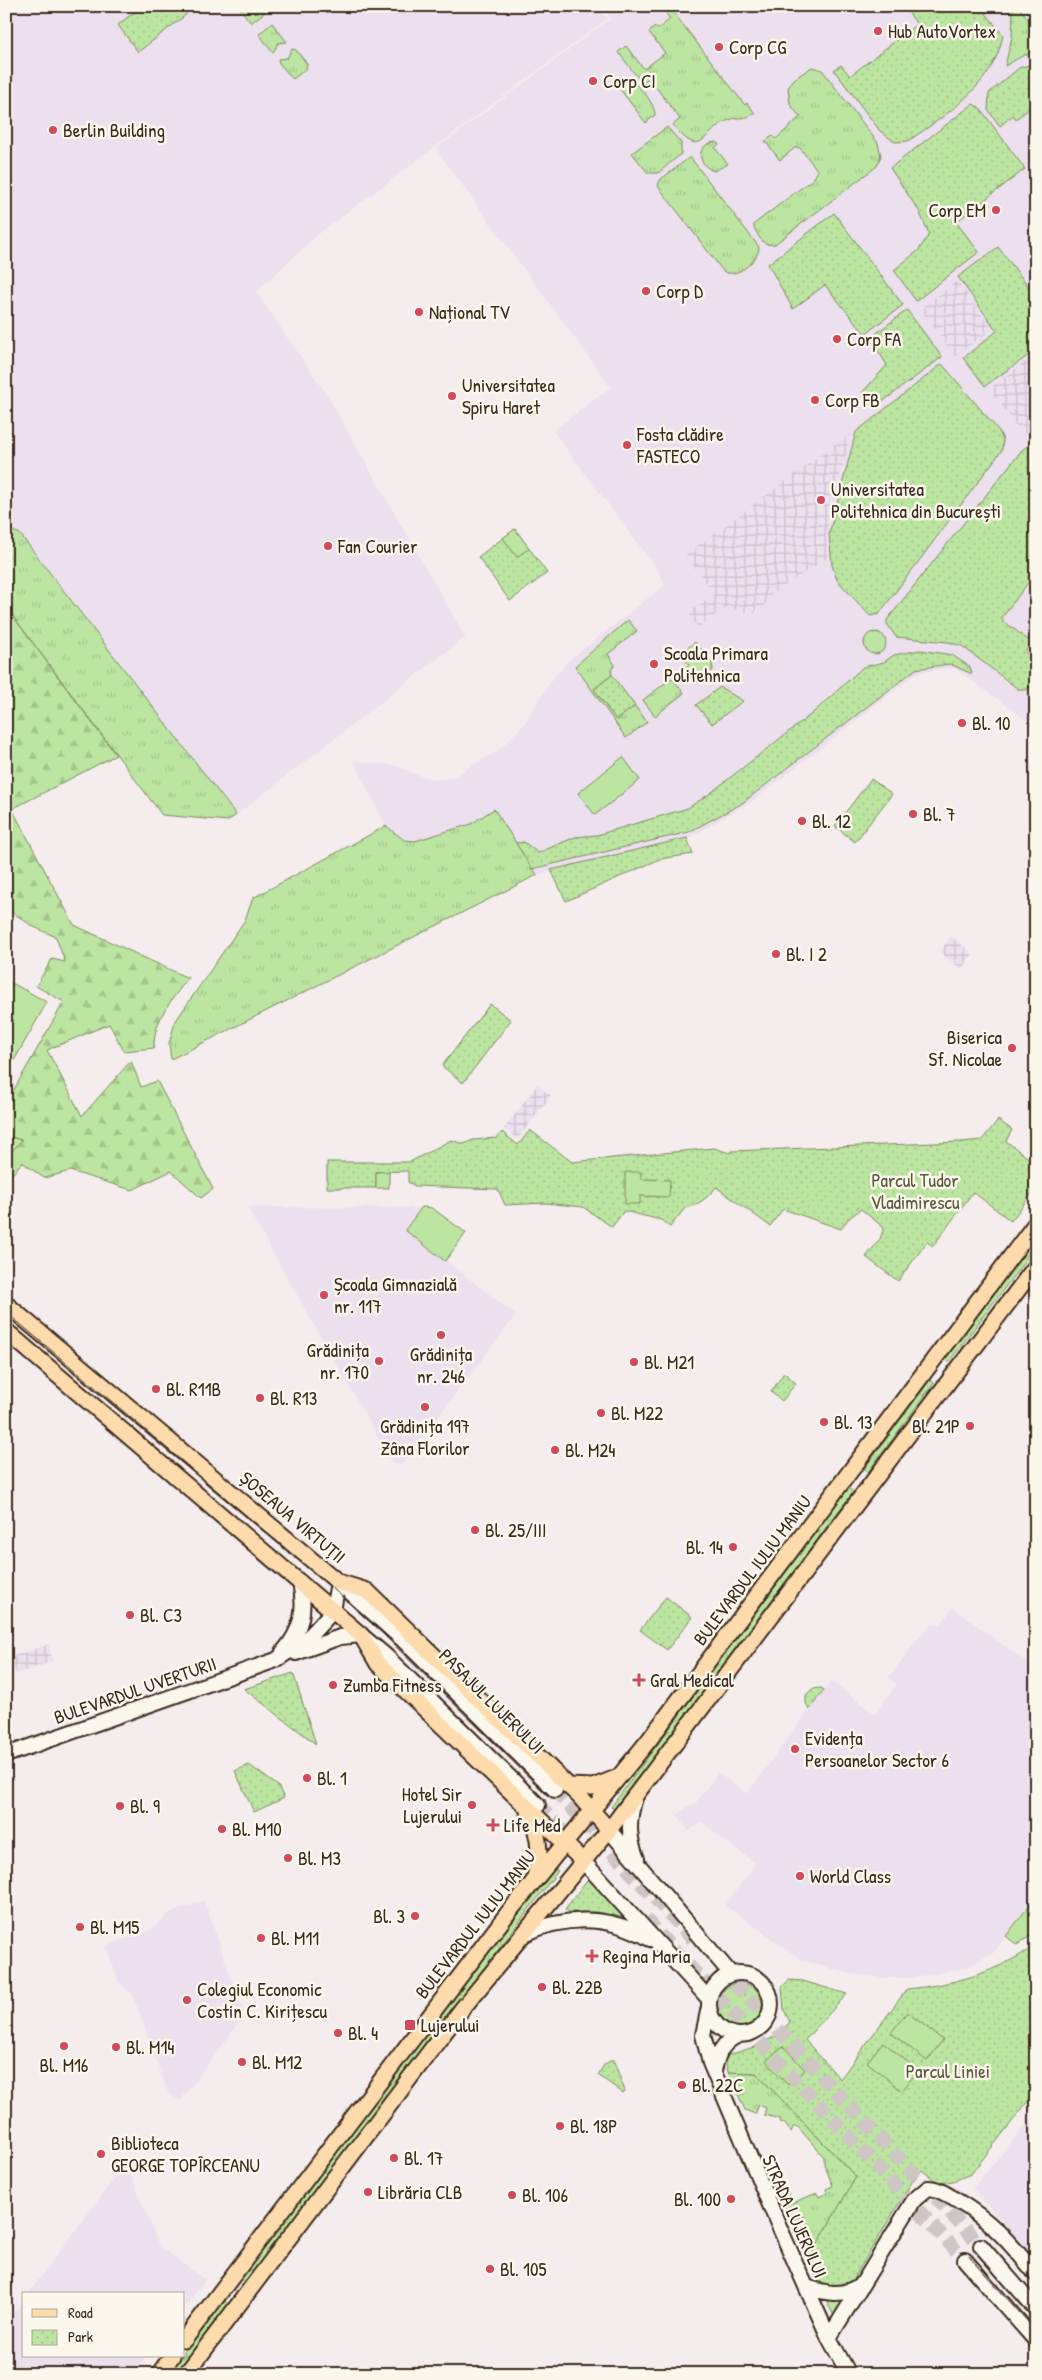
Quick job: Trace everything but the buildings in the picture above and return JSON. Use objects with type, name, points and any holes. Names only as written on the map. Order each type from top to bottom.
[{"type":"main road","name":"BULEVARDUL IULIU MANIU","points":[[185,2339],[534,1880],[620,1777],[1036,1223]]},
{"type":"main road","points":[[186,2374],[462,2008],[636,1795],[1036,1266]]},
{"type":"main road","name":"ȘOSEAUA VIRTUȚII","points":[[6,1304],[338,1582],[367,1591],[562,1788],[591,1810],[609,1830]]},
{"type":"main road","points":[[6,1331],[361,1635],[378,1664],[532,1806],[564,1843],[583,1861]]},
{"type":"main road","points":[[562,1788],[594,1787],[620,1777]]},
{"type":"main road","points":[[532,1806],[538,1840],[539,1863],[534,1880]]},
{"type":"main road","points":[[159,2374],[171,2358]]},
{"type":"street","points":[[276,1660],[294,1636],[301,1621],[303,1606],[300,1582]]},
{"type":"street","points":[[333,1611],[338,1582]]},
{"type":"street","name":"PASAJUL LUJERULUI","points":[[338,1582],[562,1788]]},
{"type":"street","name":"BULEVARDUL UVERTURII","points":[[6,1756],[276,1660],[306,1640],[333,1611]]},
{"type":"street","points":[[276,1660],[340,1638],[361,1635],[386,1656],[532,1806]]},
{"type":"street","points":[[636,1795],[629,1822],[629,1834],[642,1872]]},
{"type":"street","points":[[609,1830],[642,1872],[731,1974]]},
{"type":"street","points":[[583,1861],[660,1945],[709,2003],[711,2015],[722,2030],[739,2035]]},
{"type":"street","points":[[522,1935],[560,1921],[586,1921],[624,1927],[660,1945]]},
{"type":"street","points":[[709,2003],[717,1983],[731,1974],[744,1973],[757,1978],[767,1988],[771,2004],[770,2012],[755,2032],[739,2035],[731,2039],[721,2049],[714,2070]]},
{"type":"street","name":"STRADA LUJERULUI","points":[[709,2003],[703,2034],[706,2050],[750,2160],[806,2287],[849,2374]]},
{"type":"street","points":[[830,2338],[914,2200],[922,2191],[928,2188],[934,2188],[968,2207],[996,2227],[1036,2274]]},
{"type":"street","points":[[981,2246],[1036,2309]]},
{"type":"street","points":[[965,2260],[1036,2340]]},
{"type":"street","points":[[806,2287],[836,2294],[852,2291],[864,2282]]},
{"type":"shaded area","points":[[6,6],[598,6],[607,19],[318,234],[256,292],[327,395],[465,637],[236,815],[21,534],[6,528]]},
{"type":"shaded area","name":"Universitatea Politehnica din București","points":[[601,6],[1036,6],[1036,727],[955,668],[918,672],[754,800],[688,838],[537,875],[494,809],[471,824],[415,841],[404,840],[386,826],[354,761],[397,766],[414,774],[436,780],[452,778],[499,750],[525,723],[550,682],[569,660],[665,585],[658,570],[553,431],[611,387],[436,149],[610,19]]},
{"type":"shaded area","points":[[957,281],[992,329],[955,356],[920,309]]},
{"type":"shaded area","points":[[1028,360],[1036,371],[1036,426],[1023,435],[989,389]]},
{"type":"shaded area","points":[[851,433],[826,532],[827,558],[773,593],[761,610],[754,613],[723,609],[698,627],[688,613],[713,595],[686,554]]},
{"type":"shaded area","points":[[951,936],[973,954],[961,969],[940,952]]},
{"type":"shaded area","points":[[537,1085],[551,1096],[518,1139],[504,1129]]},
{"type":"shaded area","points":[[247,1207],[432,1208],[466,1233],[446,1261],[516,1315],[400,1466],[393,1463]]},
{"type":"shaded area","points":[[953,1608],[1036,1669],[1036,1897],[993,1953],[965,1968],[910,1978],[884,1978],[851,1974],[802,1960],[725,1905],[756,1864],[701,1822],[689,1831],[677,1815],[693,1803],[695,1804],[718,1773],[747,1794],[809,1710],[805,1700],[812,1689],[825,1690],[831,1681],[875,1714],[897,1684],[889,1678],[920,1636],[930,1626],[941,1624]]},
{"type":"shaded area","points":[[48,1645],[53,1661],[16,1674],[10,1657]]},
{"type":"shaded area","name":"Colegiul Economic Costin C. Kirițescu","points":[[204,1901],[243,2011],[238,2024],[180,2101],[168,2092],[133,1996],[118,1980],[106,1946],[150,1931],[170,1913]]},
{"type":"shaded area","points":[[1036,2113],[1036,2260],[973,2188]]},
{"type":"shaded area","points":[[126,2163],[159,2246],[205,2280],[185,2307],[185,2292],[29,2292]]},
{"type":"shaded area","points":[[22,2303],[22,2358],[146,2358],[134,2374],[6,2374],[6,2323]]},
{"type":"green space","points":[[142,6],[181,6],[187,14],[138,52],[118,25]]},
{"type":"green space","points":[[238,6],[260,6],[265,12],[251,23]]},
{"type":"green space","points":[[914,6],[980,6],[1003,35],[997,56],[989,71],[965,98],[952,110],[908,141],[895,142],[880,131],[834,70],[841,65],[850,76],[917,24],[908,12]]},
{"type":"green space","points":[[1013,6],[1018,6],[1036,29],[1036,54],[1024,55],[1005,66],[1012,37]]},
{"type":"green space","points":[[670,8],[745,105],[747,103],[755,113],[720,124],[702,140],[697,142],[691,142],[673,125],[680,119],[649,78],[642,83],[618,52],[626,46],[644,69],[665,53],[649,32],[655,27],[658,29],[670,19],[665,12]]},
{"type":"green space","points":[[272,23],[287,42],[278,43],[273,53],[259,34]]},
{"type":"green space","points":[[292,49],[296,50],[307,64],[306,69],[293,79],[279,63],[278,59],[287,58]]},
{"type":"green space","points":[[1032,64],[1036,69],[1036,107],[1034,105],[1016,119],[1013,115],[1000,126],[988,110],[989,93],[1019,68]]},
{"type":"green space","points":[[812,67],[822,70],[878,143],[881,156],[877,166],[775,244],[771,245],[764,243],[754,228],[754,224],[813,179],[818,171],[800,148],[796,147],[780,160],[765,141],[773,136],[776,139],[800,117],[790,104],[788,88],[794,79]]},
{"type":"green space","points":[[625,78],[640,88],[652,105],[655,115],[646,123],[616,84]]},
{"type":"green space","points":[[973,104],[979,107],[1025,169],[956,222],[979,252],[916,301],[894,270],[919,250],[929,234],[919,211],[890,168]]},
{"type":"green space","points":[[667,127],[681,143],[681,154],[658,173],[648,173],[632,153]]},
{"type":"green space","points":[[715,142],[719,144],[715,148],[728,164],[714,171],[704,164],[701,151],[704,147]]},
{"type":"green space","points":[[690,157],[759,247],[755,258],[746,268],[740,271],[728,273],[723,271],[658,186],[660,180]]},
{"type":"green space","points":[[834,213],[903,305],[865,334],[825,285],[793,309],[768,264]]},
{"type":"green space","points":[[998,247],[1036,296],[1036,350],[985,386],[963,358],[997,331],[958,277]]},
{"type":"green space","points":[[907,310],[942,357],[874,408],[862,393],[887,365],[870,338]]},
{"type":"green space","points":[[942,364],[999,431],[1003,440],[1002,450],[879,614],[870,616],[837,580],[832,565],[829,534],[856,432]]},
{"type":"green space","points":[[1036,439],[1036,572],[1001,619],[1028,640],[1036,630],[1036,637],[1025,652],[1036,661],[1036,684],[1026,690],[1018,689],[962,646],[948,642],[896,637],[887,624],[887,620],[1021,451]]},
{"type":"green space","points":[[6,528],[20,534],[236,815],[228,821],[162,815],[6,607]]},
{"type":"green space","points":[[515,529],[547,573],[510,601],[478,557]]},
{"type":"green space","points":[[515,529],[529,548],[517,557],[503,538]]},
{"type":"green space","points":[[6,607],[116,755],[12,809],[74,925],[188,978],[160,1019],[154,1048],[124,1051],[109,1024],[47,1050],[82,1116],[131,1061],[141,1087],[157,1081],[213,1189],[201,1198],[171,1171],[132,1190],[70,1171],[44,1178],[22,1162],[11,1176],[6,1172],[6,1158],[21,1140],[6,1136],[6,1090],[12,1093],[64,1002],[36,986],[52,959],[65,962],[56,937],[34,927],[6,908]]},
{"type":"green space","points":[[628,620],[637,631],[608,654],[615,665],[611,670],[612,675],[594,689],[616,719],[635,706],[647,722],[626,738],[575,666]]},
{"type":"green space","points":[[875,632],[883,635],[886,643],[883,651],[875,654],[867,651],[864,643],[867,635]]},
{"type":"green space","points":[[695,642],[712,663],[713,670],[698,683],[693,683],[682,670],[689,665],[680,654]]},
{"type":"green space","points":[[920,650],[952,655],[970,667],[972,674],[950,664],[916,669],[741,804],[689,832],[532,869],[516,843],[524,842],[538,853],[575,837],[597,835],[688,808],[708,795],[814,712],[863,667],[884,662],[894,655]]},
{"type":"green space","points":[[612,675],[635,706],[616,720],[594,689]]},
{"type":"green space","points":[[672,678],[684,693],[655,716],[643,700]]},
{"type":"green space","points":[[720,687],[743,701],[712,724],[696,705]]},
{"type":"green space","points":[[623,757],[640,780],[595,815],[578,793]]},
{"type":"green space","points":[[871,779],[892,794],[855,842],[835,826]]},
{"type":"green space","points":[[494,809],[537,875],[171,1059],[169,1044],[175,1022],[245,920],[253,898],[386,826],[404,840],[415,841],[471,824]]},
{"type":"green space","points":[[687,838],[693,854],[660,859],[566,901],[551,870]]},
{"type":"green space","points":[[6,980],[47,1002],[6,1075]]},
{"type":"green space","points":[[490,1004],[511,1020],[463,1083],[442,1066]]},
{"type":"green space","name":"Parcul Tudor Vladimirescu","points":[[998,1120],[1012,1130],[1006,1141],[1036,1164],[1036,1188],[1011,1221],[973,1192],[933,1246],[927,1242],[898,1281],[866,1257],[880,1239],[884,1228],[861,1209],[848,1219],[841,1229],[783,1209],[770,1226],[716,1187],[702,1200],[685,1208],[670,1227],[661,1220],[624,1211],[612,1227],[583,1207],[546,1203],[505,1205],[498,1189],[415,1186],[408,1182],[408,1171],[376,1172],[376,1188],[327,1188],[327,1162],[410,1162],[451,1140],[464,1144],[473,1140],[497,1138],[502,1132],[518,1145],[530,1130],[572,1162],[714,1148],[730,1153],[732,1151],[982,1140]]},
{"type":"green space","points":[[6,1136],[22,1140],[6,1158]]},
{"type":"green space","points":[[389,1171],[389,1188],[376,1188],[376,1172]]},
{"type":"green space","points":[[625,1172],[641,1172],[641,1179],[670,1180],[669,1197],[640,1196],[640,1204],[625,1204]]},
{"type":"green space","points":[[422,1207],[432,1208],[466,1233],[445,1261],[405,1230]]},
{"type":"green space","points":[[1036,1238],[1036,1246],[949,1362],[945,1359]]},
{"type":"green space","points":[[784,1373],[796,1383],[782,1401],[771,1392]]},
{"type":"green space","points":[[930,1380],[934,1383],[868,1472],[864,1469]]},
{"type":"green space","points":[[848,1488],[853,1492],[615,1810],[611,1807]]},
{"type":"green space","points":[[666,1597],[692,1617],[667,1650],[640,1630]]},
{"type":"green space","points":[[293,1673],[316,1744],[244,1689]]},
{"type":"green space","points":[[821,1688],[824,1690],[809,1710],[806,1703],[806,1695],[812,1689]]},
{"type":"green space","points":[[249,1765],[278,1786],[284,1798],[254,1812],[235,1771]]},
{"type":"green space","points":[[552,1867],[558,1871],[246,2282],[240,2278]]},
{"type":"green space","points":[[587,1880],[592,1880],[629,1917],[627,1920],[597,1912],[569,1912],[565,1909]]},
{"type":"green space","points":[[1036,1897],[1036,1932],[1017,1945],[1006,1936]]},
{"type":"green space","name":"Parcul Liniei","points":[[1036,1945],[1036,2091],[971,2174],[953,2181],[938,2183],[922,2170],[912,2182],[852,2281],[839,2287],[819,2284],[808,2260],[856,2177],[756,2073],[728,2072],[726,2056],[754,2047],[776,2036],[790,2022],[784,2010],[782,1987],[789,1980],[803,1981],[847,1994],[805,2040],[840,2079],[907,1989],[942,1984],[974,1976],[1021,1955]]},
{"type":"green space","points":[[744,1983],[756,1989],[761,1996],[761,2014],[756,2021],[749,2026],[736,2027],[728,2024],[721,2017],[718,2001],[721,1993],[728,1986]]},
{"type":"green space","points":[[907,2012],[943,2040],[927,2061],[891,2033]]},
{"type":"green space","points":[[883,2042],[918,2070],[902,2091],[867,2062]]},
{"type":"green space","points":[[783,2046],[805,2070],[788,2085],[766,2061]]},
{"type":"green space","points":[[613,2059],[625,2091],[623,2093],[598,2075],[604,2065]]},
{"type":"green space","points":[[728,2072],[756,2073],[856,2177],[816,2247],[804,2216],[790,2221],[780,2194],[786,2188],[792,2203],[817,2193],[819,2197],[827,2193],[826,2189],[833,2186],[824,2164],[824,2157],[798,2127],[794,2126],[791,2132],[785,2124],[780,2122],[781,2119],[764,2115],[766,2108],[759,2105],[755,2114],[745,2110]]},
{"type":"green space","points":[[850,2295],[835,2318],[824,2296]]},
{"type":"green space","points":[[223,2300],[229,2304],[177,2374],[168,2374],[180,2358],[185,2358],[185,2351]]},
{"type":"tunnel","points":[[555,1790],[698,1945]]},
{"type":"tunnel","points":[[538,1805],[572,1841]]},
{"type":"tunnel","points":[[645,1919],[965,2260]]},
{"type":"tunnel","points":[[720,1968],[981,2246]]},
{"type":"tram line","points":[[6,1312],[338,1593],[383,1634],[548,1796]]},
{"type":"tram line","points":[[969,2256],[1036,2331]]},
{"type":"place","name":"Hub AutoVortex","points":[[878,31]]},
{"type":"place","name":"Corp CG","points":[[719,47]]},
{"type":"place","name":"Corp CI","points":[[593,81]]},
{"type":"place","name":"Berlin Building","points":[[53,130]]},
{"type":"place","name":"Corp EM","points":[[996,210]]},
{"type":"place","name":"Corp D","points":[[646,291]]},
{"type":"place","name":"Național TV","points":[[419,312]]},
{"type":"place","name":"Corp FA","points":[[837,339]]},
{"type":"place","name":"Universitatea Spiru Haret","points":[[452,396]]},
{"type":"place","name":"Corp FB","points":[[815,400]]},
{"type":"place","name":"Fosta clădire FASTECO","points":[[627,445]]},
{"type":"place","name":"Universitatea Politehnica din București","points":[[821,500]]},
{"type":"place","name":"Fan Courier","points":[[328,546]]},
{"type":"place","name":"Scoala Primara Politehnica","points":[[654,664]]},
{"type":"place","name":"Bl. 10","points":[[962,723]]},
{"type":"place","name":"Bl. 7","points":[[913,814]]},
{"type":"place","name":"Bl. 12","points":[[802,821]]},
{"type":"place","name":"Bl. I 2","points":[[776,954]]},
{"type":"place","name":"Biserica Sf. Nicolae","points":[[1012,1048]]},
{"type":"place","name":"Școala Gimnazială nr. 117","points":[[324,1295]]},
{"type":"place","name":"Grădinița nr. 246","points":[[441,1335]]},
{"type":"place","name":"Grădinița nr. 170","points":[[379,1361]]},
{"type":"place","name":"Bl. M21","points":[[634,1362]]},
{"type":"place","name":"Bl. R11B","points":[[156,1389]]},
{"type":"place","name":"Bl. R13","points":[[260,1398]]},
{"type":"place","name":"Grădinița 197 Zâna Florilor","points":[[425,1407]]},
{"type":"place","name":"Bl. M22","points":[[601,1413]]},
{"type":"place","name":"Bl. 13","points":[[824,1422]]},
{"type":"place","name":"Bl. 21P","points":[[970,1426]]},
{"type":"place","name":"Bl. M24","points":[[555,1450]]},
{"type":"place","name":"Bl. 25/III","points":[[475,1530]]},
{"type":"place","name":"Bl. 14","points":[[733,1547]]},
{"type":"place","name":"Bl. C3","points":[[130,1615]]},
{"type":"place","name":"Gral Medical","points":[[639,1680]]},
{"type":"place","name":"Zumba Fitness","points":[[333,1685]]},
{"type":"place","name":"Evidența Persoanelor Sector 6","points":[[795,1749]]},
{"type":"place","name":"Bl. 1","points":[[307,1778]]},
{"type":"place","name":"Hotel Sir Lujerului","points":[[472,1805]]},
{"type":"place","name":"Bl. 9","points":[[120,1806]]},
{"type":"place","name":"Life Med","points":[[493,1825]]},
{"type":"place","name":"Bl. M10","points":[[222,1829]]},
{"type":"place","name":"Bl. M3","points":[[288,1858]]},
{"type":"place","name":"World Class","points":[[800,1876]]},
{"type":"place","name":"Bl. 3","points":[[415,1916]]},
{"type":"place","name":"Bl. M15","points":[[80,1927]]},
{"type":"place","name":"Bl. M11","points":[[261,1938]]},
{"type":"place","name":"Regina Maria","points":[[592,1956]]},
{"type":"place","name":"Bl. 22B","points":[[542,1987]]},
{"type":"place","name":"Colegiul Economic Costin C. Kirițescu","points":[[187,2000]]},
{"type":"place","name":"Lujerului","points":[[410,2025]]},
{"type":"place","name":"Bl. 4","points":[[338,2033]]},
{"type":"place","name":"Bl. M16","points":[[64,2046]]},
{"type":"place","name":"Bl. M14","points":[[116,2047]]},
{"type":"place","name":"Bl. M12","points":[[242,2062]]},
{"type":"place","name":"Bl. 22C","points":[[682,2085]]},
{"type":"place","name":"Bl. 18P","points":[[560,2126]]},
{"type":"place","name":"Biblioteca GEORGE TOPÎRCEANU","points":[[101,2154]]},
{"type":"place","name":"Bl. 17","points":[[394,2158]]},
{"type":"place","name":"Librăria CLB","points":[[368,2192]]},
{"type":"place","name":"Bl. 106","points":[[512,2195]]},
{"type":"place","name":"Bl. 100","points":[[731,2199]]},
{"type":"place","name":"Bl. 105","points":[[490,2269]]}]
